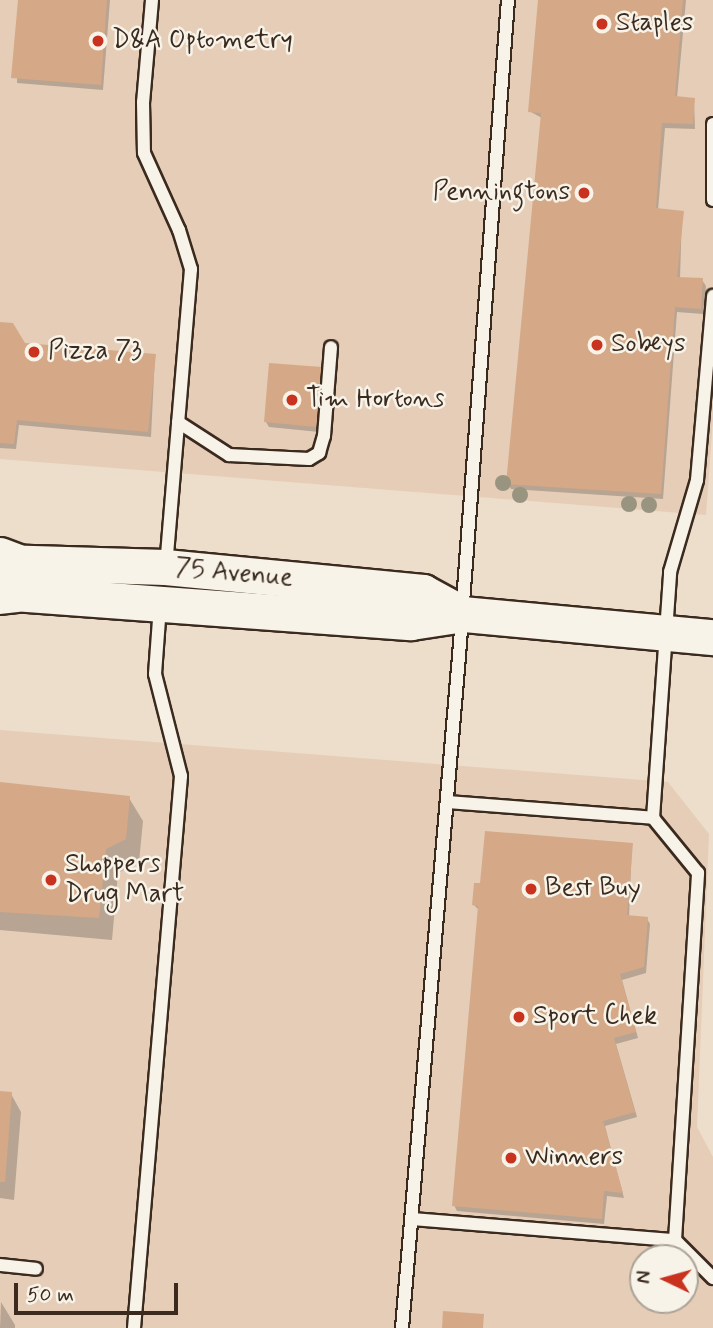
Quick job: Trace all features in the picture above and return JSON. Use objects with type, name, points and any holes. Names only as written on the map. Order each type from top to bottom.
[{"type":"main road","name":"75 Avenue","points":[[5,577],[165,568],[423,592],[463,614]]},
{"type":"main road","name":"75 Avenue","points":[[5,577],[160,605],[411,622],[463,614],[713,636]]},
{"type":"lane","points":[[152,0],[143,102],[144,153],[179,230],[191,269],[165,568]]},
{"type":"lane","points":[[402,1328],[463,614],[508,0]]},
{"type":"lane","points":[[713,124],[713,200]]},
{"type":"lane","points":[[675,1240],[698,873],[653,818],[670,572],[696,480],[713,296]]},
{"type":"lane","points":[[178,422],[229,455],[309,459],[318,453],[324,436],[331,347]]},
{"type":"lane","points":[[134,1328],[181,776],[155,674],[160,605]]},
{"type":"lane","points":[[447,802],[653,818]]},
{"type":"lane","points":[[412,1219],[675,1240],[713,1278]]},
{"type":"lane","points":[[0,1265],[36,1269]]},
{"type":"shaded area","points":[[0,0],[713,0],[713,419],[706,515],[0,459]]},
{"type":"shaded area","points":[[0,730],[668,782],[709,834],[697,1127],[713,1157],[713,1328],[0,1328]]},
{"type":"building","points":[[18,0],[107,0],[101,85],[11,78]]},
{"type":"building","points":[[538,0],[683,0],[675,96],[695,98],[693,124],[662,123],[656,208],[684,211],[677,277],[703,278],[701,309],[675,307],[661,494],[506,484],[541,113],[528,112]]},
{"type":"building","points":[[0,322],[13,323],[25,343],[156,354],[148,432],[17,420],[14,444],[0,443]]},
{"type":"building","name":"Tim Hortons","points":[[269,363],[322,367],[316,427],[264,422]]},
{"type":"building","name":"Shoppers Drug Mart","points":[[0,782],[130,796],[126,839],[106,849],[99,918],[0,912]]},
{"type":"building","points":[[485,831],[633,843],[627,915],[648,917],[644,967],[620,974],[636,1032],[614,1038],[635,1112],[603,1121],[623,1193],[604,1191],[602,1219],[452,1206],[478,906],[472,905],[474,883],[480,883]]},
{"type":"building","points":[[0,1091],[12,1092],[5,1182],[0,1182]]},
{"type":"building","points":[[443,1311],[484,1314],[483,1328],[442,1328]]},
{"type":"place","name":"Staples","points":[[602,24]]},
{"type":"place","name":"D&A Optometry","points":[[98,41]]},
{"type":"place","name":"Penningtons","points":[[584,193]]},
{"type":"place","name":"Sobeys","points":[[597,345]]},
{"type":"place","name":"Pizza 73","points":[[34,352]]},
{"type":"place","name":"Tim Hortons","points":[[292,400]]},
{"type":"place","name":"Shoppers Drug Mart","points":[[51,880]]},
{"type":"place","name":"Best Buy","points":[[531,889]]},
{"type":"place","name":"Sport Chek","points":[[519,1017]]},
{"type":"place","name":"Winners","points":[[511,1158]]}]
